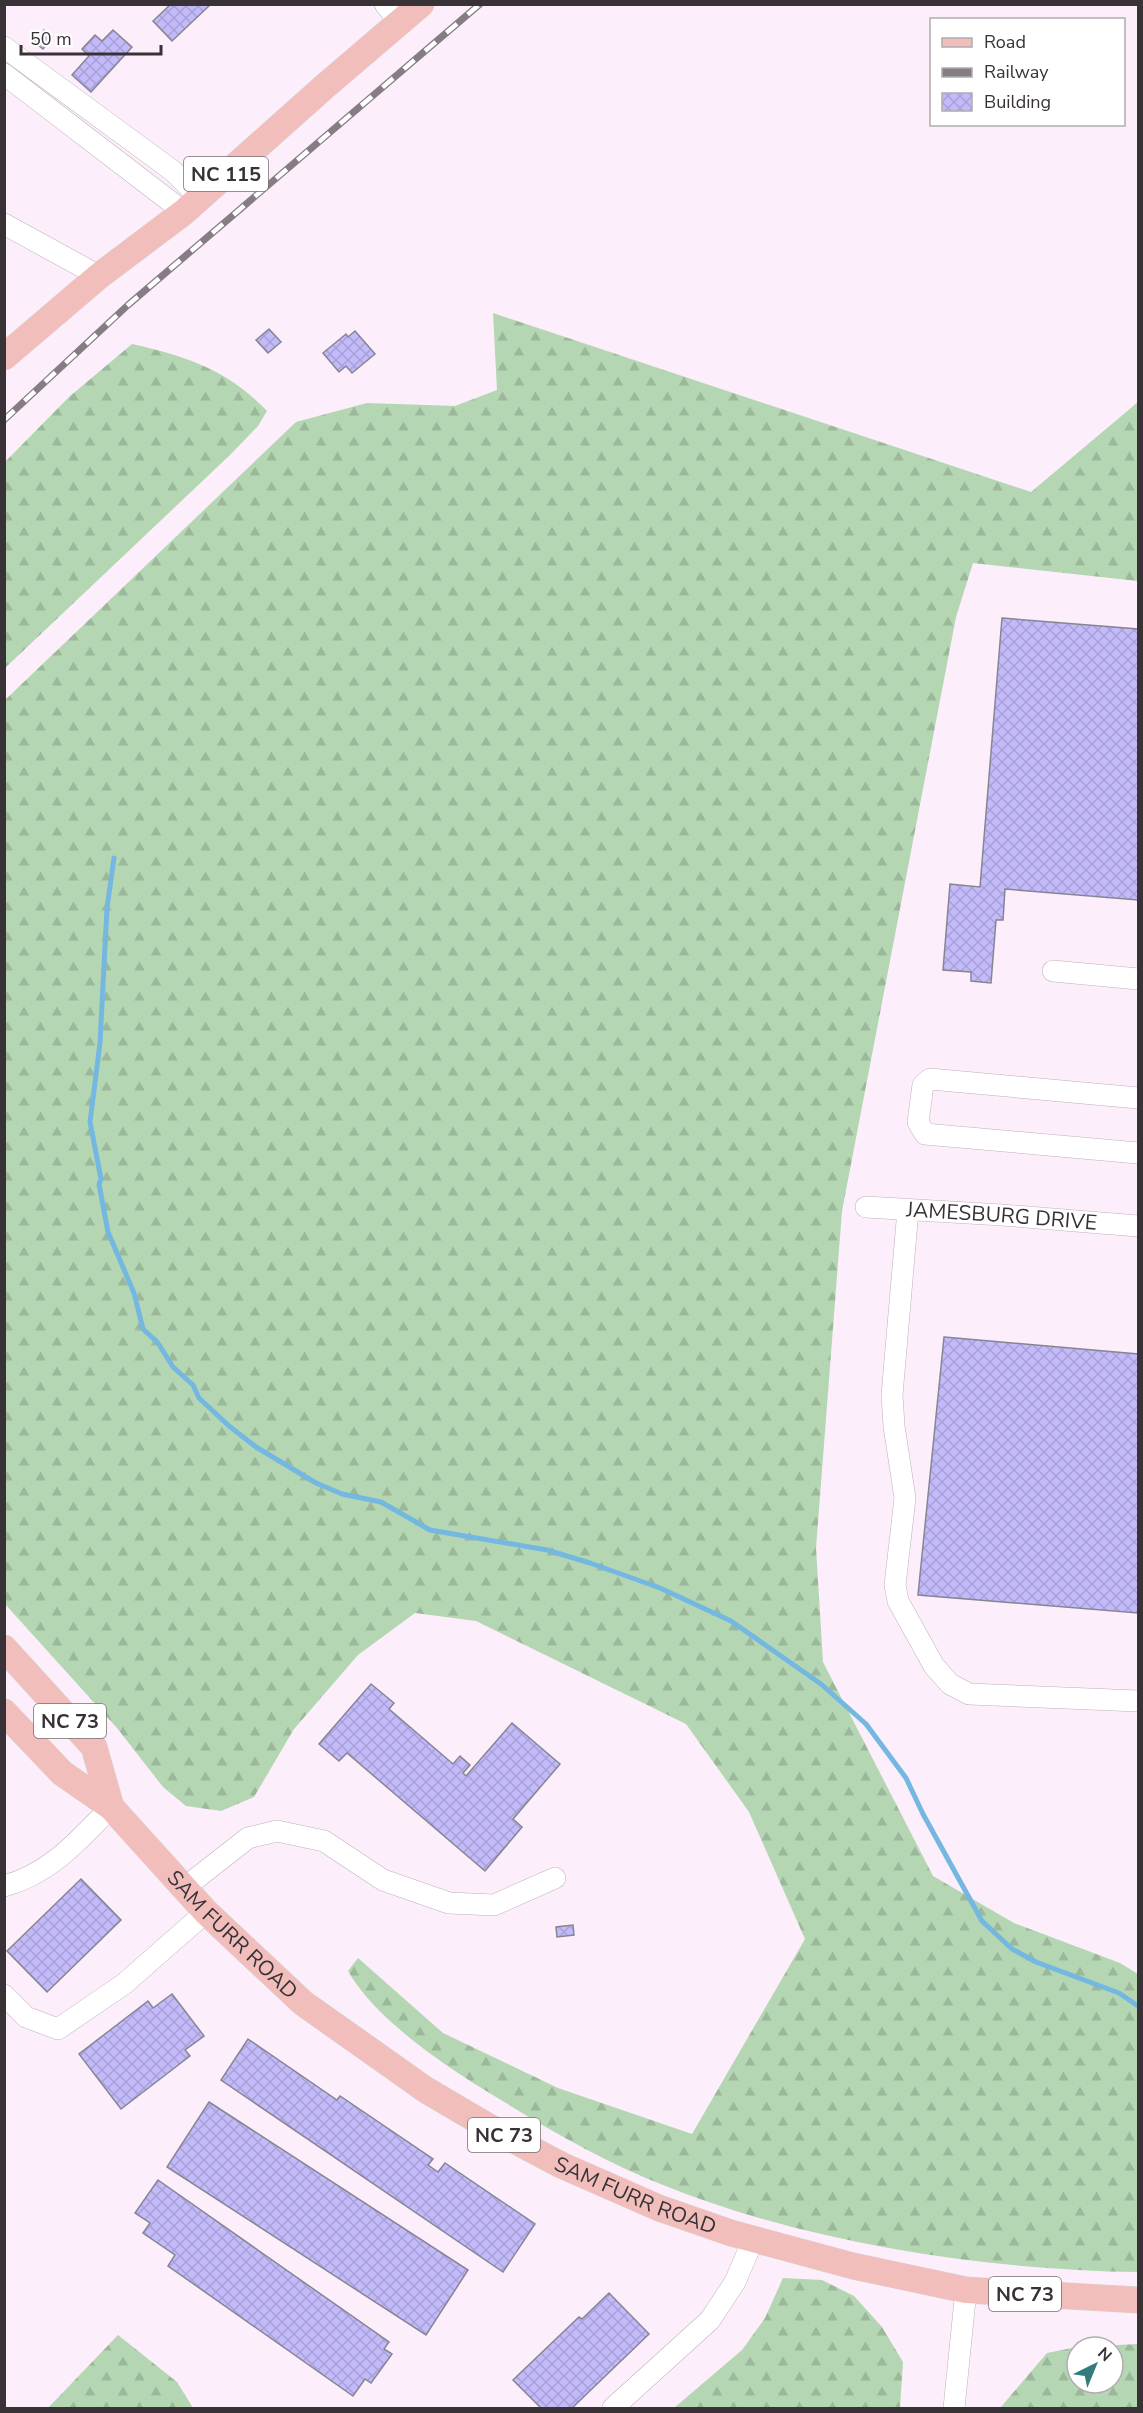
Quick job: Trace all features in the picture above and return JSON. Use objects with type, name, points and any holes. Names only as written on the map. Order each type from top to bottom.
[{"type":"main road","name":"NC 115","points":[[4,357],[99,276],[192,205],[392,13],[421,4]]},
{"type":"main road","name":"SAM FURR ROAD","points":[[4,1648],[94,1747],[111,1807]]},
{"type":"main road","name":"SAM FURR ROAD","points":[[4,1712],[62,1773],[111,1807],[206,1912],[303,2003],[378,2058],[489,2127],[561,2165],[625,2194],[753,2240],[841,2264],[966,2290],[1138,2300]]},
{"type":"street","points":[[4,47],[173,171],[192,205]]},
{"type":"street","points":[[4,74],[192,205]]},
{"type":"street","points":[[4,224],[99,276]]},
{"type":"street","points":[[1053,971],[1138,979]]},
{"type":"street","points":[[1138,1098],[930,1079],[923,1085],[918,1122],[925,1134],[1138,1153]]},
{"type":"street","name":"JAMESBURG DRIVE","points":[[866,1207],[1138,1227]]},
{"type":"street","points":[[908,1210],[892,1395],[894,1426],[905,1498],[895,1585],[898,1601],[934,1666],[950,1684],[969,1694],[1138,1701]]},
{"type":"street","points":[[4,1886],[29,1878],[48,1867],[111,1807]]},
{"type":"street","points":[[184,1887],[248,1838],[277,1832],[324,1841],[383,1880],[449,1903],[495,1905],[555,1878]]},
{"type":"street","points":[[4,1995],[26,2017],[58,2029],[124,1984],[206,1912]]},
{"type":"street","points":[[613,2409],[710,2320],[735,2282],[753,2240]]},
{"type":"street","points":[[954,2409],[966,2290]]},
{"type":"green space","points":[[493,313],[1031,492],[1138,402],[1138,581],[973,563],[956,617],[842,1211],[816,1548],[823,1662],[933,1876],[1014,1923],[1120,1963],[1138,1974],[1138,2272],[1019,2266],[897,2250],[776,2223],[663,2185],[616,2165],[571,2141],[465,2078],[408,2037],[359,1988],[348,1971],[358,1958],[443,2033],[558,2088],[692,2134],[805,1939],[749,1812],[686,1724],[476,1621],[415,1613],[358,1655],[294,1729],[254,1797],[221,1811],[186,1806],[163,1787],[117,1728],[5,1604],[5,700],[296,422],[367,403],[455,406],[497,390]]},
{"type":"green space","points":[[132,344],[170,354],[205,367],[237,385],[267,411],[258,426],[230,455],[5,668],[5,462],[69,397]]},
{"type":"green space","points":[[783,2278],[822,2280],[854,2296],[882,2327],[903,2362],[900,2408],[674,2408],[742,2350],[765,2318]]},
{"type":"green space","points":[[118,2335],[177,2382],[193,2408],[48,2408]]},
{"type":"green space","points":[[1138,2344],[1138,2408],[1000,2408],[1047,2353],[1065,2349],[1065,2395],[1125,2395],[1125,2345]]},
{"type":"building","points":[[171,4],[211,4],[172,41],[153,21]]},
{"type":"building","points":[[44,30],[52,37],[43,49],[34,42]]},
{"type":"building","points":[[113,30],[132,47],[91,92],[72,75],[89,56],[82,49],[95,35],[102,41]]},
{"type":"building","points":[[269,329],[281,342],[268,353],[256,340]]},
{"type":"building","points":[[355,331],[375,354],[352,373],[346,366],[339,372],[323,353],[346,334],[348,337]]},
{"type":"building","points":[[1002,618],[1138,629],[1138,900],[1005,889],[1003,920],[996,920],[991,983],[971,981],[971,972],[943,970],[950,884],[980,887]]},
{"type":"building","points":[[944,1337],[1138,1354],[1138,1613],[918,1595]]},
{"type":"building","points":[[371,1684],[394,1703],[389,1709],[453,1764],[460,1756],[470,1765],[463,1773],[466,1776],[512,1723],[560,1764],[513,1819],[522,1827],[485,1871],[347,1753],[339,1761],[319,1744]]},
{"type":"building","points":[[81,1879],[121,1920],[47,1992],[7,1951]]},
{"type":"building","points":[[573,1925],[574,1935],[557,1937],[556,1927]]},
{"type":"building","points":[[172,1994],[204,2036],[185,2050],[190,2056],[121,2109],[79,2054],[148,2001],[153,2008]]},
{"type":"building","points":[[248,2039],[337,2100],[340,2096],[433,2159],[428,2165],[438,2172],[445,2163],[535,2224],[503,2272],[221,2080]]},
{"type":"building","points":[[209,2102],[468,2270],[426,2335],[167,2167]]},
{"type":"building","points":[[158,2180],[389,2342],[384,2349],[392,2354],[371,2383],[365,2379],[353,2396],[168,2266],[175,2255],[143,2233],[150,2223],[135,2213]]},
{"type":"building","points":[[609,2293],[649,2334],[572,2408],[541,2408],[513,2380],[579,2317],[582,2319]]},
{"type":"waterway","points":[[114,858],[107,908],[100,1043],[90,1122],[101,1179],[99,1184],[108,1232],[134,1293],[143,1329],[158,1343],[173,1367],[193,1385],[199,1398],[256,1447],[316,1483],[342,1494],[381,1502],[430,1530],[547,1550],[590,1563],[660,1588],[731,1621],[821,1684],[866,1724],[906,1778],[923,1814],[982,1921],[1012,1949],[1036,1962],[1119,1993],[1138,2006]]},
{"type":"railway","points":[[4,420],[128,305],[480,4]]}]
